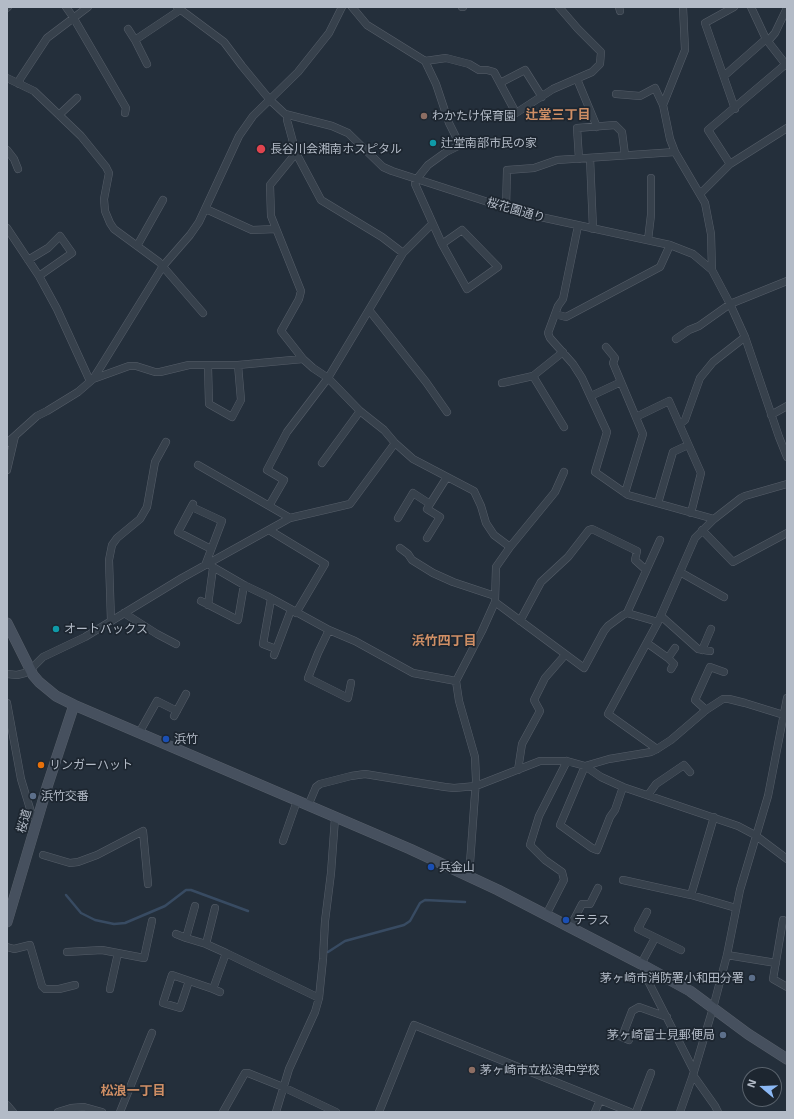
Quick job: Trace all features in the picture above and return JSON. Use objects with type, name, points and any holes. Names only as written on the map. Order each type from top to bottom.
[{"type":"street","points":[[66,7],[126,108],[126,113]]},
{"type":"street","points":[[19,84],[20,79],[47,38],[88,7]]},
{"type":"street","points":[[7,443],[37,416],[47,412],[78,392],[91,380],[119,340],[163,266],[190,235],[206,209],[239,136],[253,116],[298,72],[329,33],[342,7]]},
{"type":"street","points":[[352,7],[367,25],[424,61],[436,84],[449,123],[460,145],[446,152],[428,165],[416,180],[415,184],[432,224],[442,244],[467,289],[498,267],[462,230],[442,244]]},
{"type":"street","points":[[424,61],[446,58],[469,64],[479,70],[494,72],[516,114],[553,89],[592,72],[600,64],[601,52],[559,7]]},
{"type":"street","points":[[663,105],[685,50],[683,7]]},
{"type":"street","points":[[734,7],[705,23],[735,109]]},
{"type":"street","points":[[730,164],[708,130],[787,65],[767,40],[751,7]]},
{"type":"street","points":[[724,76],[775,33],[787,8]]},
{"type":"street","points":[[135,40],[179,9]]},
{"type":"street","name":"桜花園通り","points":[[179,9],[224,42],[270,100],[288,116],[341,129],[358,141],[383,167],[416,180],[506,208],[578,226],[670,245],[693,254],[712,270],[730,304],[745,337],[771,415],[787,457]]},
{"type":"street","points":[[128,29],[147,64]]},
{"type":"street","points":[[500,83],[525,70],[542,97]]},
{"type":"street","points":[[7,78],[34,91],[81,136],[106,167],[109,173],[104,199],[105,211],[114,229],[163,266],[203,313]]},
{"type":"street","points":[[577,79],[597,127]]},
{"type":"street","points":[[616,94],[640,96],[655,88],[663,105],[670,139],[675,152],[705,203],[711,234],[712,270]]},
{"type":"street","points":[[59,115],[77,98]]},
{"type":"street","points":[[288,116],[287,120],[296,153],[321,200],[382,237],[403,253]]},
{"type":"street","points":[[578,159],[576,128],[615,125],[622,132],[625,155]]},
{"type":"street","points":[[700,194],[730,164],[787,128]]},
{"type":"street","points":[[7,150],[14,158],[18,169]]},
{"type":"street","points":[[506,208],[507,170],[534,168],[557,160],[675,152]]},
{"type":"street","points":[[296,153],[270,185],[271,216],[301,291],[299,300],[281,331],[303,359],[328,378],[360,411],[384,430],[413,459],[474,491],[481,506],[486,523],[494,535],[510,547]]},
{"type":"street","points":[[590,158],[593,229]]},
{"type":"street","points":[[648,240],[651,214],[651,178]]},
{"type":"street","points":[[137,246],[163,200]]},
{"type":"street","points":[[206,209],[252,230],[276,229]]},
{"type":"street","points":[[269,506],[284,480],[267,470],[288,432],[328,378],[403,253],[432,224]]},
{"type":"street","points":[[578,226],[563,299],[558,306],[548,333],[550,338],[573,364],[582,378],[607,432],[595,472],[628,495],[714,519]]},
{"type":"street","points":[[7,228],[39,276],[57,309],[91,380]]},
{"type":"street","points":[[28,260],[48,248],[60,236],[72,253],[39,276]]},
{"type":"street","points":[[555,314],[566,318],[660,267],[670,245]]},
{"type":"street","points":[[676,339],[689,330],[699,326],[730,304],[787,281]]},
{"type":"street","points":[[368,310],[426,382],[447,412]]},
{"type":"street","points":[[680,424],[685,420],[700,378],[713,362],[745,337]]},
{"type":"street","points":[[606,347],[615,358],[613,364],[643,434],[625,493]]},
{"type":"street","points":[[502,383],[533,376],[563,352]]},
{"type":"street","points":[[91,380],[129,366],[136,366],[155,372],[189,365],[238,365],[303,359]]},
{"type":"street","points":[[208,366],[209,404],[232,417],[241,400],[238,365]]},
{"type":"street","points":[[533,376],[564,427]]},
{"type":"street","points":[[591,396],[621,382]]},
{"type":"street","points":[[636,417],[669,401],[701,473],[691,513]]},
{"type":"street","points":[[771,415],[787,406]]},
{"type":"street","points":[[326,462],[360,411]]},
{"type":"street","points":[[7,470],[16,434]]},
{"type":"street","points":[[111,621],[109,560],[112,545],[117,538],[140,519],[147,507],[155,462],[166,442]]},
{"type":"street","points":[[7,674],[20,675],[30,670],[43,657],[85,637],[124,612],[206,564],[290,518],[350,504],[396,443]]},
{"type":"street","points":[[658,504],[673,452],[688,445]]},
{"type":"street","points":[[198,465],[290,518]]},
{"type":"street","points":[[469,876],[476,786],[474,753],[459,701],[456,681],[482,631],[495,599],[496,567],[510,547],[555,492],[564,472]]},
{"type":"street","points":[[427,538],[440,517],[427,509],[447,477]]},
{"type":"street","points":[[657,749],[608,714],[660,619],[695,538],[714,519],[745,496],[787,484]]},
{"type":"street","points":[[398,518],[413,493],[430,504]]},
{"type":"street","points":[[206,564],[222,521],[192,505],[178,532],[211,549]]},
{"type":"street","points":[[520,621],[541,582],[568,557],[589,530],[592,529],[637,551],[634,560],[646,570]]},
{"type":"street","points":[[270,530],[325,564],[293,611],[275,652],[263,644],[271,599]]},
{"type":"street","points":[[702,530],[733,562],[787,533]]},
{"type":"street","points":[[400,548],[408,554],[412,560],[433,573],[495,599],[520,621],[584,668],[604,631],[608,626],[627,613],[660,540]]},
{"type":"street","points":[[206,564],[329,630],[413,672],[456,681]]},
{"type":"street","points":[[208,605],[213,568]]},
{"type":"street","points":[[680,572],[724,597]]},
{"type":"street","points":[[201,601],[238,620],[244,585]]},
{"type":"street","points":[[124,612],[157,634],[176,644]]},
{"type":"street","points":[[627,613],[660,619],[698,649],[710,651]]},
{"type":"street","points":[[7,623],[30,670],[39,682],[56,696],[498,890],[690,991],[748,1034],[787,1059]]},
{"type":"street","points":[[702,650],[711,629]]},
{"type":"street","points":[[329,630],[308,678],[348,698],[351,683]]},
{"type":"street","points":[[647,643],[674,664],[671,669]]},
{"type":"street","points":[[668,658],[675,648]]},
{"type":"street","points":[[518,770],[522,744],[540,711],[534,700],[545,678],[565,655]]},
{"type":"street","points":[[706,710],[695,700],[710,667],[724,672]]},
{"type":"street","points":[[139,733],[157,701],[175,713],[186,694]]},
{"type":"street","points":[[680,1112],[694,1073],[713,1008],[740,890],[768,796],[785,715],[787,698]]},
{"type":"street","points":[[585,766],[609,759],[651,752],[686,729],[706,710],[723,699],[729,699],[785,715]]},
{"type":"street","points":[[7,703],[21,779],[31,812],[38,820]]},
{"type":"street","name":"桜道","points":[[7,922],[74,705]]},
{"type":"street","points":[[308,806],[316,787],[320,784],[358,775],[365,774],[445,788],[476,786],[540,761],[567,761],[585,766],[601,777],[623,787],[738,826],[756,835],[787,859]]},
{"type":"street","points":[[546,915],[564,880],[562,872],[545,860],[530,845],[539,816],[567,761]]},
{"type":"street","points":[[648,795],[656,784],[684,765],[690,772]]},
{"type":"street","points":[[585,766],[560,824],[592,848],[597,850],[610,817],[615,810],[623,787]]},
{"type":"street","points":[[283,841],[298,801]]},
{"type":"street","points":[[276,1112],[289,1069],[315,1012],[319,998],[335,818]]},
{"type":"street","points":[[691,895],[714,818]]},
{"type":"street","points":[[42,855],[70,863],[78,862],[97,855],[143,831],[148,884]]},
{"type":"street","points":[[623,880],[691,895],[736,908]]},
{"type":"street","points":[[570,927],[582,904],[590,904],[598,888]]},
{"type":"street","points":[[186,938],[195,906]]},
{"type":"street","points":[[206,944],[215,908]]},
{"type":"street","points":[[647,912],[638,929],[680,950]]},
{"type":"street","points":[[783,920],[773,978],[787,987]]},
{"type":"street","points":[[67,952],[102,950],[144,958],[152,921]]},
{"type":"street","points":[[176,934],[206,944],[319,998]]},
{"type":"street","points":[[655,938],[643,965],[646,977],[694,1073],[718,1112]]},
{"type":"street","points":[[7,947],[14,949],[30,945],[42,986],[45,989],[75,985]]},
{"type":"street","points":[[110,989],[118,953]]},
{"type":"street","points":[[213,989],[226,953]]},
{"type":"street","points":[[726,955],[776,963]]},
{"type":"street","points":[[189,981],[180,1008],[163,1003],[172,976],[189,981],[220,992]]},
{"type":"street","points":[[622,1037],[632,1011],[639,1007],[667,1017]]},
{"type":"street","points":[[379,1112],[414,1025],[630,1112]]},
{"type":"street","points":[[120,1112],[152,1033]]},
{"type":"street","points":[[223,1112],[245,1073],[248,1072],[336,1112]]},
{"type":"street","points":[[636,1112],[651,1073]]},
{"type":"street","points":[[595,1112],[600,1100]]},
{"type":"street","points":[[7,1105],[13,1112]]},
{"type":"street","points":[[58,1112],[71,1108],[84,1107],[102,1112]]},
{"type":"waterway","points":[[66,895],[81,913],[95,920],[114,924],[125,923],[165,906],[186,890],[191,890],[248,911]]},
{"type":"waterway","points":[[328,952],[345,941],[404,925],[410,921],[420,903],[425,900],[465,902]]},
{"type":"place","name":"わかたけ保育園","points":[[424,116]]},
{"type":"place","name":"辻堂南部市民の家","points":[[433,143]]},
{"type":"place","name":"長谷川会湘南ホスピタル","points":[[261,149]]},
{"type":"place","name":"オートバックス","points":[[56,629]]},
{"type":"place","name":"浜竹","points":[[166,739]]},
{"type":"place","name":"リンガーハット","points":[[41,765]]},
{"type":"place","name":"浜竹交番","points":[[33,796]]},
{"type":"place","name":"兵金山","points":[[431,867]]},
{"type":"place","name":"テラス","points":[[566,920]]},
{"type":"place","name":"茅ヶ崎市消防署小和田分署","points":[[752,978]]},
{"type":"place","name":"茅ヶ崎富士見郵便局","points":[[723,1035]]},
{"type":"place","name":"茅ヶ崎市立松浪中学校","points":[[472,1070]]},
{"type":"district","name":"辻堂三丁目","points":[[558,115]]},
{"type":"district","name":"浜竹四丁目","points":[[444,641]]},
{"type":"district","name":"松浪一丁目","points":[[133,1091]]}]
